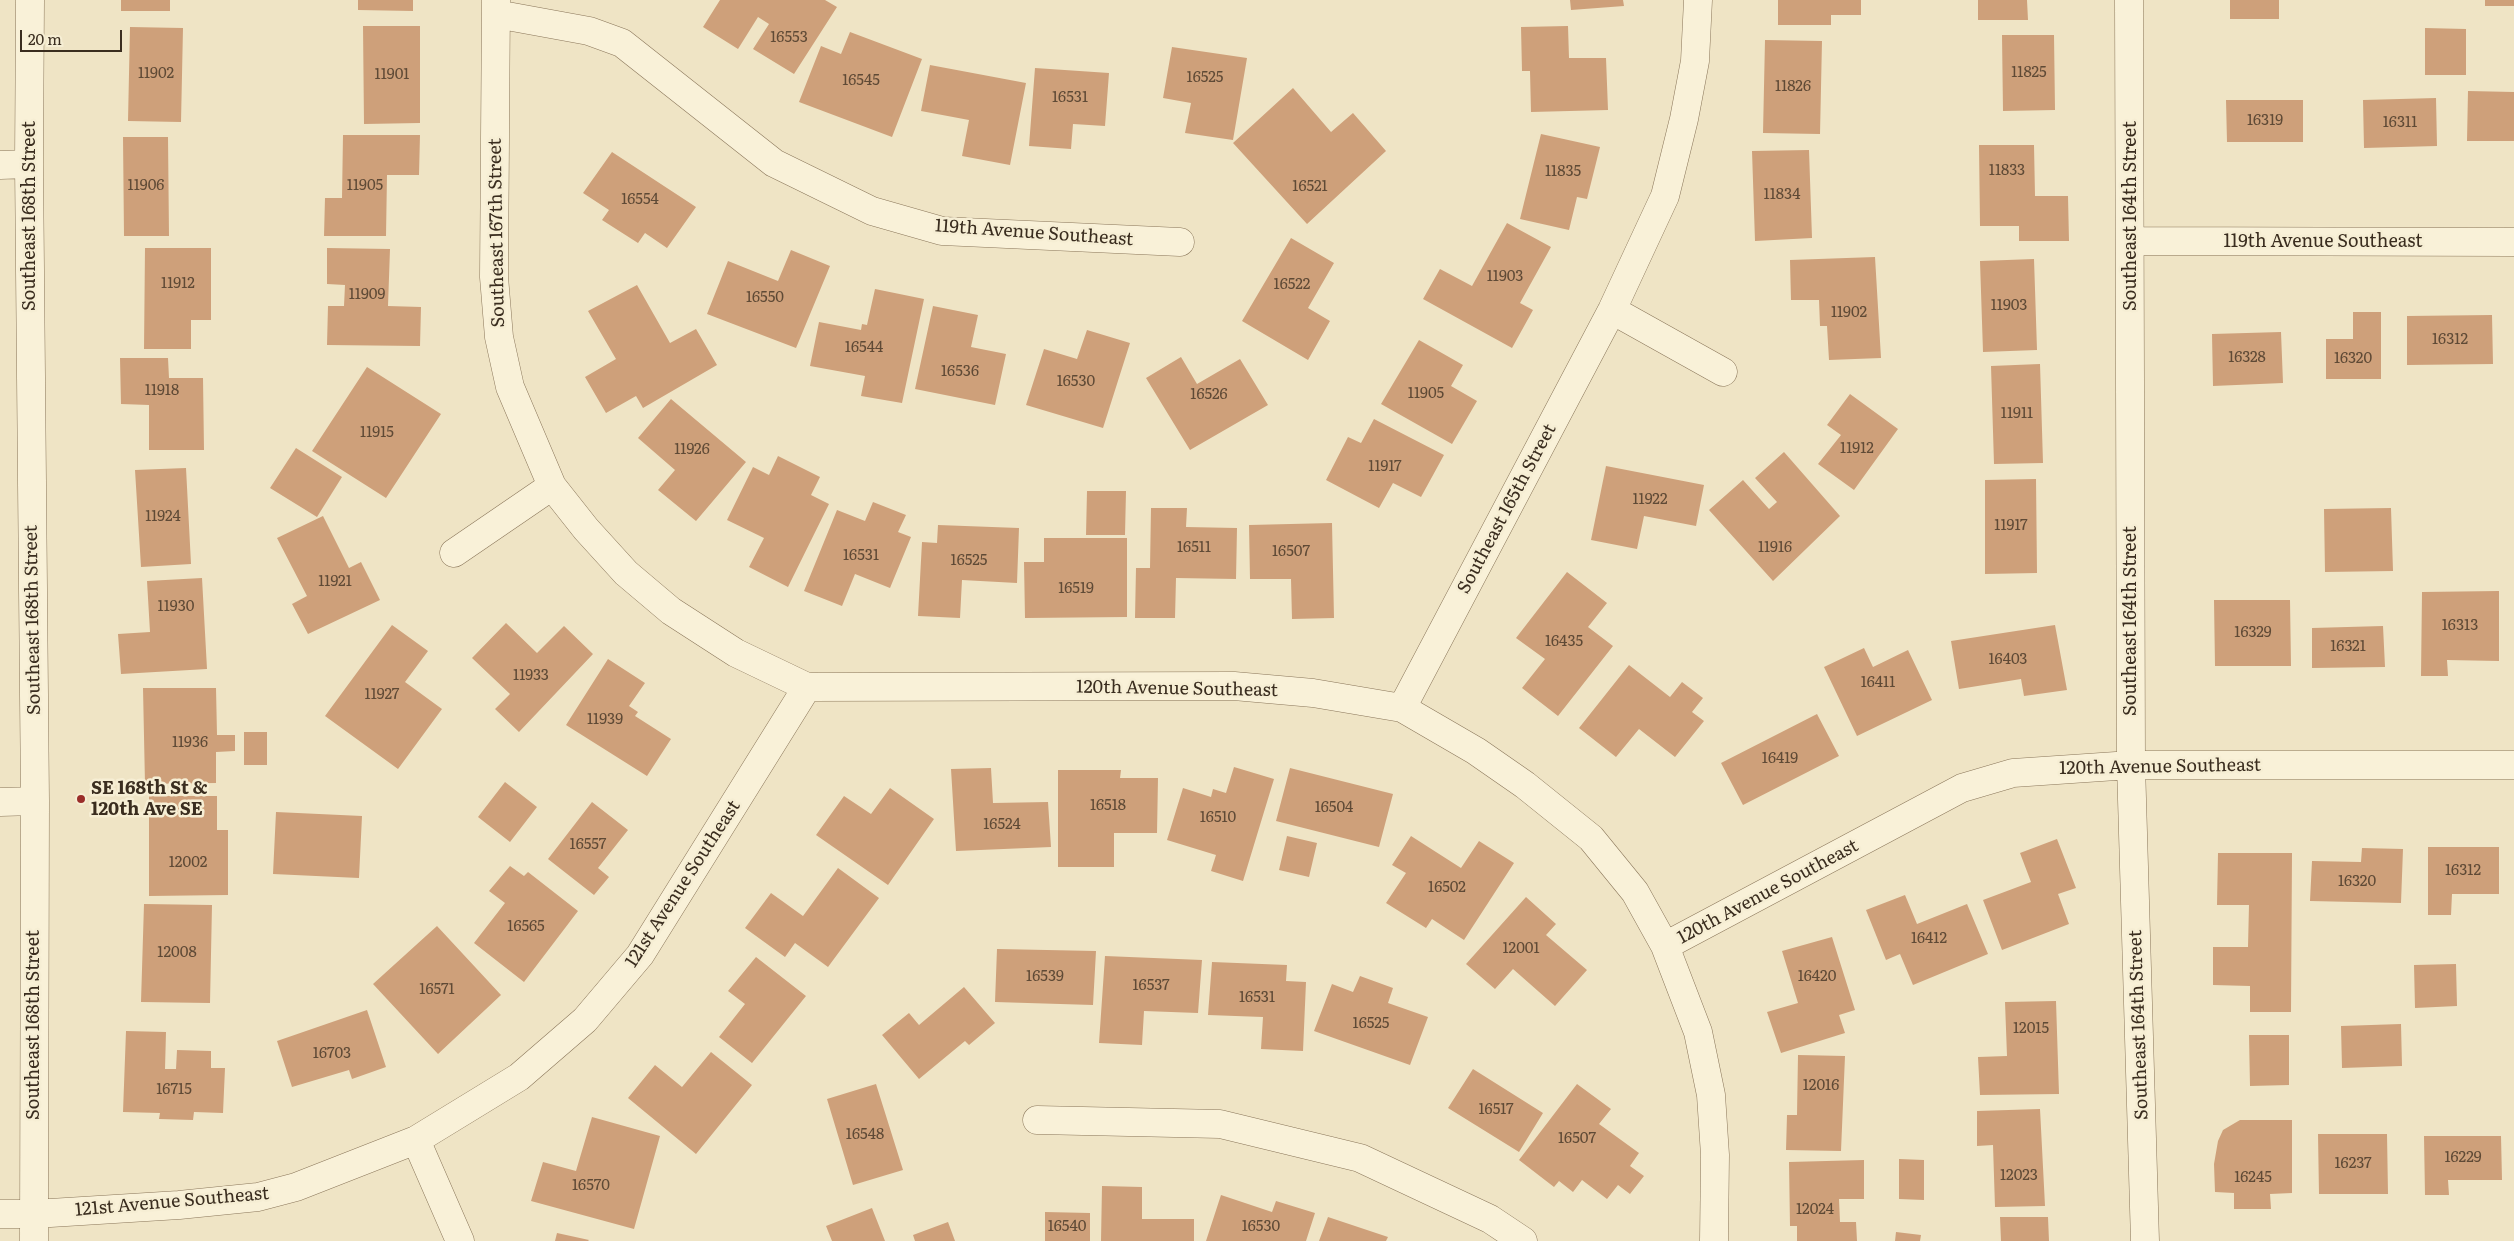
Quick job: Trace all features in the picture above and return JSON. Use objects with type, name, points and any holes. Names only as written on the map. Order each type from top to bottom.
[{"type":"street","name":"Southeast 168th Street","points":[[30,0],[29,164],[35,801],[34,1241]]},
{"type":"street","name":"Southeast 165th Street","points":[[1402,708],[1612,310],[1665,196],[1684,119],[1694,61],[1698,0]]},
{"type":"street","name":"Southeast 164th Street","points":[[2129,0],[2132,241],[2131,765],[2145,1241]]},
{"type":"street","name":"119th Avenue Southeast","points":[[496,7],[589,31],[622,43],[774,163],[872,211],[942,231],[1180,242]]},
{"type":"street","name":"Southeast 167th Street","points":[[496,7],[494,277],[499,337],[510,386],[552,486],[586,529],[626,573],[671,611],[736,653],[807,687]]},
{"type":"street","points":[[0,165],[29,164]]},
{"type":"street","name":"119th Avenue Southeast","points":[[2132,241],[2514,242]]},
{"type":"street","points":[[1612,310],[1723,372]]},
{"type":"street","points":[[454,552],[552,486]]},
{"type":"street","name":"120th Avenue Southeast","points":[[807,687],[1234,686],[1313,693],[1402,708],[1476,751],[1525,786],[1591,838],[1635,892],[1665,946],[1962,788],[2013,773],[2131,765],[2514,765]]},
{"type":"street","name":"121st Avenue Southeast","points":[[0,1214],[34,1214],[258,1197],[296,1187],[416,1140],[519,1077],[585,1020],[640,955],[807,687]]},
{"type":"street","points":[[0,802],[35,801]]},
{"type":"street","points":[[1665,946],[1698,1032],[1711,1095],[1715,1155],[1714,1241]]},
{"type":"street","points":[[1037,1120],[1220,1124],[1351,1156],[1490,1219],[1523,1241]]},
{"type":"street","points":[[416,1140],[460,1241]]},
{"type":"building","points":[[121,0],[170,0],[170,11],[121,11]]},
{"type":"building","points":[[358,0],[413,0],[413,11],[358,10]]},
{"type":"building","points":[[720,0],[825,0],[837,7],[794,74],[753,49],[769,24],[758,17],[738,49],[703,27]]},
{"type":"building","points":[[1570,0],[1623,0],[1624,6],[1571,10]]},
{"type":"building","points":[[1778,0],[1861,0],[1861,15],[1831,15],[1831,25],[1778,25]]},
{"type":"building","points":[[1978,0],[2027,0],[2028,20],[1978,20]]},
{"type":"building","points":[[2230,0],[2279,0],[2279,19],[2230,19]]},
{"type":"building","points":[[2485,0],[2514,0],[2514,6],[2485,6]]},
{"type":"building","points":[[363,26],[420,26],[420,123],[364,124]]},
{"type":"building","points":[[1568,26],[1569,58],[1606,58],[1608,110],[1531,112],[1530,71],[1522,71],[1521,27]]},
{"type":"building","points":[[130,27],[183,28],[181,122],[128,121]]},
{"type":"building","points":[[2425,28],[2466,29],[2466,75],[2425,75]]},
{"type":"building","points":[[850,32],[922,59],[892,137],[799,102],[821,46],[841,54]]},
{"type":"building","points":[[2002,35],[2054,35],[2055,110],[2003,111]]},
{"type":"building","points":[[1765,40],[1822,41],[1820,134],[1763,133]]},
{"type":"building","points":[[1172,47],[1247,58],[1233,140],[1185,133],[1191,103],[1163,98]]},
{"type":"building","points":[[930,65],[1026,83],[1010,165],[962,156],[969,120],[921,111]]},
{"type":"building","points":[[1035,68],[1109,73],[1105,126],[1073,124],[1071,149],[1029,146]]},
{"type":"building","points":[[1293,88],[1331,132],[1353,113],[1386,151],[1307,224],[1233,143]]},
{"type":"building","points":[[2468,91],[2514,92],[2514,141],[2467,141]]},
{"type":"building","points":[[2436,98],[2437,146],[2364,148],[2363,100]]},
{"type":"building","points":[[2226,100],[2303,100],[2303,142],[2227,142]]},
{"type":"building","points":[[1541,134],[1600,147],[1587,199],[1577,197],[1569,230],[1520,219]]},
{"type":"building","points":[[343,135],[420,135],[419,175],[387,175],[386,236],[324,236],[325,198],[342,198]]},
{"type":"building","points":[[123,137],[168,137],[169,236],[124,236]]},
{"type":"building","points":[[1979,145],[2034,145],[2035,196],[2068,196],[2069,241],[2019,241],[2019,226],[1980,226]]},
{"type":"building","points":[[1809,150],[1812,238],[1755,241],[1752,151]]},
{"type":"building","points":[[612,152],[696,207],[667,248],[645,233],[638,243],[602,220],[609,210],[583,193]]},
{"type":"building","points":[[1507,223],[1551,247],[1520,303],[1533,310],[1512,348],[1423,299],[1440,269],[1472,286]]},
{"type":"building","points":[[1291,238],[1334,263],[1308,308],[1330,321],[1308,360],[1242,321]]},
{"type":"building","points":[[145,248],[211,248],[211,320],[191,320],[191,349],[144,349]]},
{"type":"building","points":[[327,248],[390,249],[388,306],[421,307],[420,346],[327,345],[328,306],[344,306],[345,285],[327,284]]},
{"type":"building","points":[[791,250],[830,266],[796,348],[707,314],[728,261],[778,281]]},
{"type":"building","points":[[1875,257],[1881,358],[1829,360],[1827,326],[1820,326],[1819,300],[1791,300],[1790,260]]},
{"type":"building","points":[[2034,259],[2037,350],[1983,352],[1980,261]]},
{"type":"building","points":[[637,285],[670,343],[696,329],[717,365],[643,408],[636,396],[606,413],[585,377],[616,359],[588,311]]},
{"type":"building","points":[[875,289],[924,299],[902,403],[861,396],[865,376],[810,366],[819,322],[861,330],[862,324],[867,325]]},
{"type":"building","points":[[933,306],[978,315],[971,347],[1006,354],[995,405],[915,389]]},
{"type":"building","points":[[2353,312],[2381,312],[2381,379],[2326,379],[2326,339],[2353,339]]},
{"type":"building","points":[[2492,315],[2493,364],[2407,365],[2407,316]]},
{"type":"building","points":[[1087,330],[1130,343],[1103,428],[1026,405],[1044,349],[1077,359]]},
{"type":"building","points":[[2281,332],[2283,383],[2213,386],[2212,334]]},
{"type":"building","points":[[1419,340],[1463,365],[1451,386],[1477,401],[1452,444],[1381,404]]},
{"type":"building","points":[[1181,357],[1197,384],[1240,359],[1268,405],[1190,450],[1146,378]]},
{"type":"building","points":[[120,358],[168,358],[169,378],[203,378],[204,450],[149,450],[149,405],[121,404]]},
{"type":"building","points":[[2040,364],[2043,463],[1994,464],[1991,366]]},
{"type":"building","points":[[367,367],[441,414],[386,498],[312,451]]},
{"type":"building","points":[[1850,394],[1898,429],[1854,490],[1818,464],[1841,435],[1827,425]]},
{"type":"building","points":[[671,399],[746,462],[696,521],[658,490],[675,470],[638,438]]},
{"type":"building","points":[[1374,419],[1444,455],[1421,497],[1393,483],[1379,508],[1326,480],[1348,437],[1361,443]]},
{"type":"building","points":[[296,448],[342,477],[317,517],[270,488]]},
{"type":"building","points":[[1784,452],[1840,516],[1773,581],[1709,510],[1743,480],[1769,509],[1777,502],[1755,478]]},
{"type":"building","points":[[778,456],[820,477],[811,495],[829,504],[788,587],[749,567],[764,538],[727,520],[753,467],[769,475]]},
{"type":"building","points":[[1606,466],[1704,485],[1696,526],[1644,516],[1637,549],[1591,540]]},
{"type":"building","points":[[186,468],[191,564],[141,567],[135,470]]},
{"type":"building","points":[[2036,479],[2037,573],[1985,574],[1985,480]]},
{"type":"building","points":[[1087,491],[1126,491],[1125,535],[1086,535]]},
{"type":"building","points":[[873,502],[906,515],[898,532],[911,537],[890,588],[855,574],[842,606],[804,591],[837,510],[865,521]]},
{"type":"building","points":[[1151,508],[1187,508],[1186,527],[1237,528],[1236,579],[1176,578],[1175,618],[1135,618],[1136,568],[1150,568]]},
{"type":"building","points":[[2391,508],[2393,571],[2325,572],[2324,509]]},
{"type":"building","points":[[323,516],[349,568],[361,562],[380,600],[308,634],[292,604],[307,596],[277,538]]},
{"type":"building","points":[[1332,523],[1334,618],[1292,619],[1291,579],[1250,579],[1249,525]]},
{"type":"building","points":[[938,525],[1019,528],[1017,583],[962,580],[960,618],[918,616],[922,542],[937,543]]},
{"type":"building","points":[[1044,538],[1127,538],[1127,617],[1025,618],[1024,562],[1044,562]]},
{"type":"building","points":[[1567,572],[1607,603],[1588,627],[1613,646],[1558,716],[1522,688],[1545,659],[1516,638]]},
{"type":"building","points":[[202,578],[207,669],[121,674],[118,634],[150,632],[147,581]]},
{"type":"building","points":[[2499,591],[2499,661],[2447,660],[2448,676],[2421,676],[2422,592]]},
{"type":"building","points":[[2214,600],[2290,600],[2291,666],[2215,666]]},
{"type":"building","points":[[506,623],[537,653],[564,626],[593,654],[519,732],[495,709],[510,694],[472,658]]},
{"type":"building","points":[[392,625],[428,651],[405,682],[442,709],[398,769],[325,716]]},
{"type":"building","points":[[2055,625],[2067,690],[2024,696],[2021,679],[1959,689],[1951,641]]},
{"type":"building","points":[[2383,626],[2385,667],[2312,668],[2312,628]]},
{"type":"building","points":[[1864,648],[1873,667],[1908,650],[1932,700],[1857,736],[1824,667]]},
{"type":"building","points":[[608,659],[645,683],[629,706],[638,712],[635,716],[671,739],[647,776],[566,725]]},
{"type":"building","points":[[1629,665],[1670,697],[1682,682],[1703,698],[1692,712],[1704,721],[1675,757],[1639,729],[1616,757],[1579,728]]},
{"type":"building","points":[[143,688],[216,688],[217,735],[235,735],[235,751],[216,752],[216,783],[145,784]]},
{"type":"building","points":[[1817,714],[1839,756],[1743,805],[1721,763]]},
{"type":"building","points":[[244,732],[267,732],[267,765],[244,765]]},
{"type":"building","points":[[1234,767],[1274,779],[1243,881],[1211,871],[1216,855],[1167,840],[1183,788],[1211,797],[1213,789],[1226,793]]},
{"type":"building","points":[[991,768],[993,803],[1048,802],[1051,847],[956,851],[951,769]]},
{"type":"building","points":[[1290,768],[1393,794],[1379,847],[1276,821]]},
{"type":"building","points":[[1058,770],[1121,770],[1120,778],[1158,778],[1157,833],[1114,833],[1114,867],[1058,867]]},
{"type":"building","points":[[505,782],[537,807],[510,842],[478,817]]},
{"type":"building","points":[[890,788],[934,819],[888,885],[816,835],[844,796],[871,814]]},
{"type":"building","points":[[149,796],[217,796],[217,830],[228,830],[228,895],[149,896]]},
{"type":"building","points":[[592,802],[628,830],[598,868],[609,877],[594,895],[548,859]]},
{"type":"building","points":[[276,812],[362,816],[359,878],[273,874]]},
{"type":"building","points":[[1287,836],[1317,843],[1309,877],[1279,870]]},
{"type":"building","points":[[1411,836],[1461,868],[1479,841],[1514,863],[1464,940],[1432,919],[1426,928],[1386,903],[1406,873],[1392,865]]},
{"type":"building","points":[[2057,839],[2076,888],[2058,894],[2069,924],[2002,950],[1983,900],[2031,882],[2020,853]]},
{"type":"building","points":[[2428,847],[2499,847],[2499,894],[2452,894],[2451,915],[2428,915]]},
{"type":"building","points":[[2362,848],[2403,849],[2401,903],[2310,901],[2312,861],[2361,862]]},
{"type":"building","points":[[2218,853],[2292,853],[2291,1012],[2250,1012],[2250,986],[2213,985],[2213,947],[2248,947],[2249,905],[2217,905]]},
{"type":"building","points":[[510,866],[524,876],[528,872],[578,911],[524,982],[474,943],[505,903],[489,891]]},
{"type":"building","points":[[838,868],[879,898],[828,967],[795,943],[785,957],[745,928],[771,893],[803,916]]},
{"type":"building","points":[[1905,895],[1917,924],[1967,904],[1988,954],[1913,985],[1900,954],[1886,960],[1866,910]]},
{"type":"building","points":[[1526,897],[1556,924],[1546,935],[1587,970],[1555,1006],[1513,969],[1495,989],[1466,964]]},
{"type":"building","points":[[144,904],[212,905],[210,1003],[141,1002]]},
{"type":"building","points":[[437,926],[501,995],[438,1054],[373,984]]},
{"type":"building","points":[[1832,937],[1855,1010],[1839,1015],[1845,1033],[1781,1053],[1767,1012],[1798,1003],[1782,951]]},
{"type":"building","points":[[997,949],[1096,951],[1093,1005],[995,1002]]},
{"type":"building","points":[[1105,956],[1202,960],[1198,1013],[1144,1011],[1142,1045],[1099,1043]]},
{"type":"building","points":[[756,957],[806,996],[752,1063],[719,1037],[745,1004],[728,991]]},
{"type":"building","points":[[1212,962],[1287,965],[1286,981],[1306,982],[1303,1051],[1261,1049],[1263,1017],[1208,1015]]},
{"type":"building","points":[[2456,964],[2457,1006],[2415,1008],[2414,965]]},
{"type":"building","points":[[1360,976],[1393,988],[1388,1003],[1428,1017],[1410,1065],[1314,1031],[1332,984],[1353,992]]},
{"type":"building","points":[[964,987],[995,1023],[969,1045],[965,1041],[919,1079],[882,1035],[909,1013],[919,1025]]},
{"type":"building","points":[[2056,1001],[2059,1094],[1980,1095],[1978,1057],[2007,1056],[2005,1002]]},
{"type":"building","points":[[367,1010],[386,1067],[352,1079],[349,1070],[292,1087],[277,1041]]},
{"type":"building","points":[[2401,1024],[2402,1066],[2342,1068],[2341,1026]]},
{"type":"building","points":[[126,1031],[166,1032],[165,1069],[176,1069],[177,1050],[211,1051],[211,1068],[225,1068],[223,1113],[194,1112],[193,1120],[159,1119],[160,1113],[123,1112]]},
{"type":"building","points":[[2249,1035],[2289,1035],[2289,1085],[2250,1086]]},
{"type":"building","points":[[711,1052],[752,1085],[696,1154],[628,1098],[655,1065],[682,1087]]},
{"type":"building","points":[[1798,1055],[1845,1056],[1841,1151],[1786,1150],[1787,1115],[1797,1115]]},
{"type":"building","points":[[1473,1069],[1543,1113],[1519,1152],[1448,1108]]},
{"type":"building","points":[[876,1084],[903,1170],[853,1185],[827,1099]]},
{"type":"building","points":[[1577,1084],[1611,1109],[1599,1124],[1639,1153],[1630,1166],[1644,1176],[1630,1194],[1618,1185],[1607,1199],[1582,1180],[1573,1192],[1559,1181],[1554,1187],[1519,1160]]},
{"type":"building","points":[[2040,1109],[2045,1206],[1995,1207],[1993,1145],[1977,1146],[1977,1111]]},
{"type":"building","points":[[592,1117],[660,1136],[634,1229],[531,1201],[543,1162],[576,1171]]},
{"type":"building","points":[[2240,1120],[2292,1120],[2292,1193],[2270,1194],[2271,1209],[2234,1209],[2234,1193],[2215,1192],[2214,1164],[2218,1141],[2223,1130]]},
{"type":"building","points":[[2318,1134],[2387,1134],[2388,1194],[2319,1194]]},
{"type":"building","points":[[2424,1136],[2501,1136],[2502,1180],[2448,1180],[2449,1195],[2425,1195]]},
{"type":"building","points":[[1899,1159],[1924,1160],[1924,1200],[1899,1199]]},
{"type":"building","points":[[1864,1160],[1864,1199],[1839,1199],[1840,1222],[1856,1222],[1857,1241],[1797,1241],[1797,1226],[1790,1226],[1789,1162]]},
{"type":"building","points":[[1102,1186],[1142,1187],[1142,1219],[1194,1219],[1194,1241],[1101,1241]]},
{"type":"building","points":[[1221,1195],[1272,1212],[1276,1201],[1315,1213],[1306,1241],[1206,1241]]},
{"type":"building","points":[[872,1208],[885,1241],[832,1241],[826,1226]]},
{"type":"building","points":[[1045,1212],[1090,1213],[1090,1241],[1045,1241]]},
{"type":"building","points":[[1328,1217],[1388,1237],[1386,1241],[1319,1241]]},
{"type":"building","points":[[2000,1217],[2048,1217],[2049,1241],[2001,1241]]},
{"type":"building","points":[[948,1222],[955,1241],[915,1241],[913,1235]]},
{"type":"building","points":[[1896,1232],[1921,1235],[1920,1241],[1895,1241]]},
{"type":"building","points":[[557,1233],[589,1240],[555,1241]]},
{"type":"place","name":"SE 168th St & 120th Ave SE","points":[[81,799]]}]
